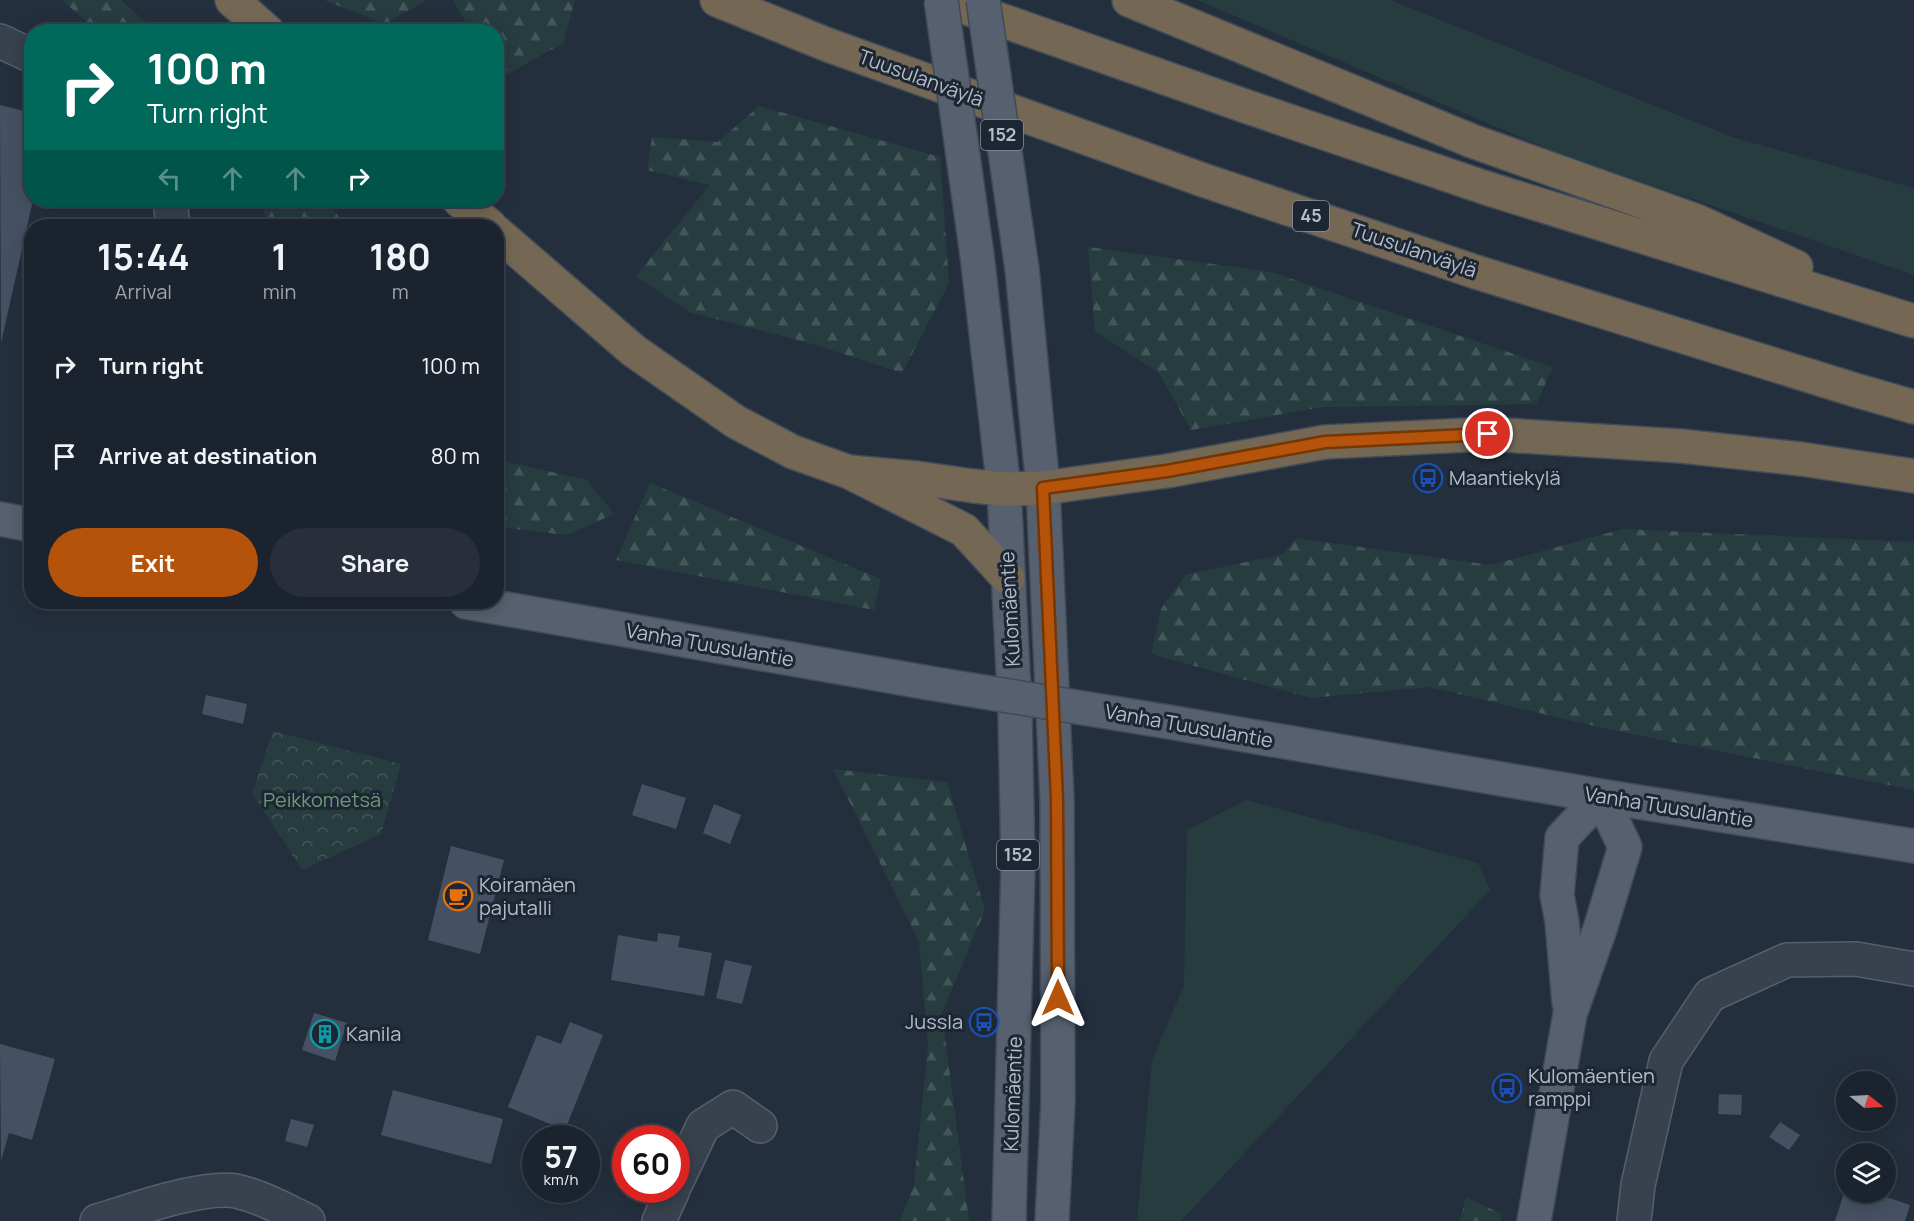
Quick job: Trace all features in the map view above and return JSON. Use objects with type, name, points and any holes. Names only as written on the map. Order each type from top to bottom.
[{"type":"highway","points":[[232,0],[258,24]]},
{"type":"highway","name":"Tuusulanväylä","points":[[717,0],[828,45],[1215,184],[1487,275],[1914,407]]},
{"type":"highway","points":[[943,0],[1234,103],[1486,188],[1913,321]]},
{"type":"highway","points":[[1129,0],[1472,141],[1697,221],[1913,321]]},
{"type":"highway","points":[[467,207],[482,219]]},
{"type":"highway","points":[[504,239],[634,351],[727,415],[793,452],[849,472],[964,530],[1008,578]]},
{"type":"highway","points":[[849,472],[1004,489],[1043,488],[1167,471],[1325,442],[1488,434],[1681,446],[1801,459],[1914,476]]},
{"type":"main road","name":"Kulomäentie","points":[[943,0],[977,255],[1004,489],[1016,712],[1018,865],[1009,1221]]},
{"type":"main road","name":"Kulomäentie","points":[[983,0],[1022,269],[1043,488],[1057,800],[1059,916],[1058,1102],[1052,1221]]},
{"type":"main road","points":[[0,519],[24,524]]},
{"type":"main road","name":"Vanha Tuusulantie","points":[[504,609],[929,683],[1914,846]]},
{"type":"main road","points":[[1534,1221],[1570,1014],[1600,929],[1625,847],[1601,796],[1562,838],[1557,895],[1562,922],[1570,1014]]},
{"type":"street","points":[[0,41],[24,52]]},
{"type":"street","points":[[1634,1221],[1638,1185],[1666,1061],[1710,995],[1787,960],[1856,959],[1914,969]]},
{"type":"street","points":[[690,1153],[703,1126],[733,1107],[760,1126]]},
{"type":"street","points":[[97,1221],[179,1197],[215,1191],[234,1191],[260,1198],[308,1221]]},
{"type":"street","points":[[659,1221],[667,1203]]},
{"type":"green space","points":[[62,0],[121,0],[147,24],[89,24]]},
{"type":"green space","points":[[324,0],[427,0],[385,24]]},
{"type":"green space","points":[[453,0],[575,1],[563,43],[506,75],[504,73],[504,24],[467,24]]},
{"type":"green space","points":[[1197,0],[1390,0],[1732,137],[1914,188],[1914,275],[1553,151]]},
{"type":"green space","points":[[759,106],[940,157],[949,283],[902,373],[806,342],[689,312],[636,276],[710,185],[647,170],[652,137],[718,142]]},
{"type":"green space","points":[[263,207],[331,207],[341,219],[266,219]]},
{"type":"green space","points":[[1088,247],[1271,272],[1553,367],[1536,404],[1323,407],[1191,430],[1159,373],[1095,331]]},
{"type":"green space","points":[[504,459],[508,462],[587,480],[614,514],[567,535],[504,528]]},
{"type":"green space","points":[[650,483],[881,579],[874,610],[616,560]]},
{"type":"green space","points":[[1623,529],[1914,542],[1914,790],[1607,729],[1429,687],[1311,698],[1151,654],[1161,609],[1185,575],[1284,554],[1296,538],[1491,565]]},
{"type":"green space","name":"Peikkometsä","points":[[273,731],[401,764],[381,834],[302,870],[252,793]]},
{"type":"green space","points":[[833,769],[947,782],[985,910],[942,1013],[969,1221],[900,1221],[914,1185],[928,1046],[919,941]]},
{"type":"green space","points":[[1246,800],[1478,863],[1490,890],[1181,1221],[1137,1221],[1152,1060],[1184,985],[1187,830]]},
{"type":"green space","points":[[1466,1197],[1502,1214],[1500,1221],[1460,1221]]},
{"type":"building","points":[[0,105],[24,111],[24,207],[31,207],[29,219],[24,219],[24,240],[1,343]]},
{"type":"building","points":[[206,695],[247,704],[243,724],[202,714]]},
{"type":"building","points":[[642,784],[686,798],[676,829],[632,815]]},
{"type":"building","points":[[714,804],[741,815],[730,844],[703,833]]},
{"type":"building","points":[[451,846],[504,860],[480,954],[428,940]]},
{"type":"building","points":[[658,933],[680,936],[678,947],[712,953],[704,996],[611,980],[618,935],[657,942]]},
{"type":"building","points":[[725,960],[752,966],[742,1004],[716,998]]},
{"type":"building","name":"Kanila","points":[[314,1013],[347,1023],[335,1061],[302,1050]]},
{"type":"building","points":[[570,1022],[603,1035],[567,1125],[553,1125],[508,1107],[537,1035],[561,1044]]},
{"type":"building","points":[[0,1044],[55,1059],[32,1140],[9,1133],[1,1161]]},
{"type":"building","points":[[393,1090],[503,1119],[491,1164],[381,1135]]},
{"type":"building","points":[[1719,1094],[1742,1095],[1741,1115],[1718,1114]]},
{"type":"building","points":[[291,1119],[314,1125],[307,1147],[285,1141]]},
{"type":"building","points":[[1780,1122],[1800,1135],[1789,1150],[1769,1137]]},
{"type":"building","points":[[1896,1200],[1910,1205],[1905,1221],[1835,1221],[1841,1203],[1896,1203]]},
{"type":"place","name":"Maantiekylä","points":[[1428,478]]},
{"type":"place","name":"Koiramäen pajutalli","points":[[458,896]]},
{"type":"place","name":"Jussla","points":[[984,1022]]},
{"type":"place","name":"Kanila","points":[[325,1034]]},
{"type":"place","name":"Kulomäentien ramppi","points":[[1507,1088]]},
{"type":"route","points":[[1058,998],[1057,800],[1043,488],[1167,471],[1325,442],[1488,434]]}]
